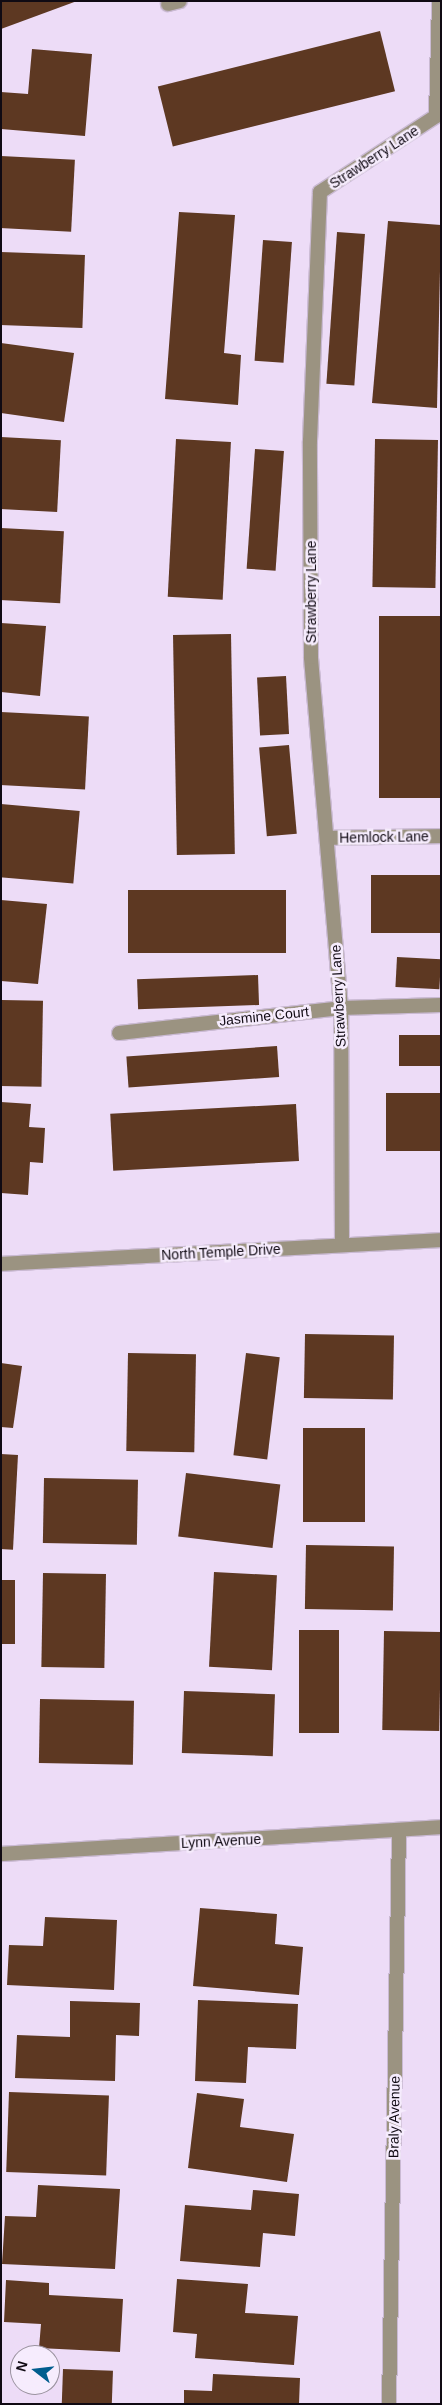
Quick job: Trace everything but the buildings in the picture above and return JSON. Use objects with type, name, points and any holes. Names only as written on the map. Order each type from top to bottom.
[{"type":"street","name":"Strawberry Lane","points":[[342,1245],[340,1008],[311,657],[310,441],[320,192],[436,116],[439,1]]},
{"type":"street","name":"Hemlock Lane","points":[[327,838],[441,836]]},
{"type":"street","name":"Jasmine Court","points":[[118,1033],[340,1008],[441,1005]]},
{"type":"street","name":"North Temple Drive","points":[[1,1264],[441,1240]]},
{"type":"street","name":"Lynn Avenue","points":[[1,1854],[441,1828]]},
{"type":"street","name":"Braly Avenue","points":[[389,2404],[400,1830]]}]
